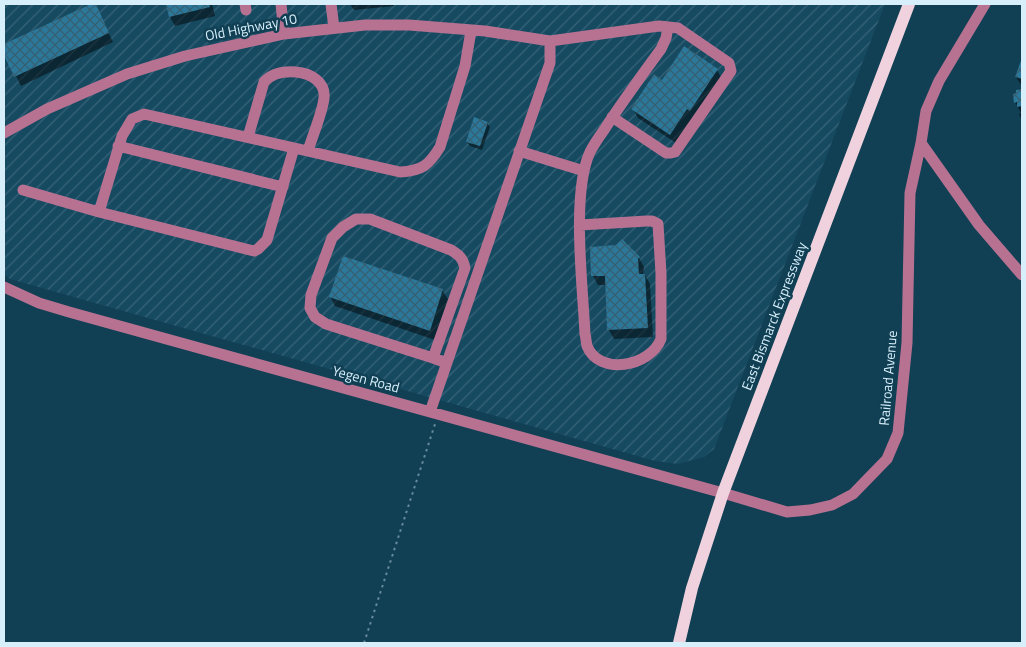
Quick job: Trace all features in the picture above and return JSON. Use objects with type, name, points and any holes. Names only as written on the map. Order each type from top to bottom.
[{"type":"main road","name":"East Bismarck Expressway","points":[[679,643],[692,588],[723,493],[909,4]]},
{"type":"street","points":[[281,4],[284,34]]},
{"type":"street","points":[[331,4],[334,28]]},
{"type":"street","name":"Railroad Avenue","points":[[723,493],[787,512],[810,510],[832,505],[854,494],[887,459],[898,433],[907,343],[910,192],[926,111],[939,81],[985,4]]},
{"type":"street","name":"Old Highway 10","points":[[4,134],[47,109],[127,74],[185,56],[284,34],[366,25],[409,24],[550,41],[659,26],[668,27]]},
{"type":"street","points":[[580,225],[647,221],[658,224],[661,274],[661,339],[657,348],[647,357],[636,362],[615,365],[604,362],[593,355],[587,346],[580,225],[584,171],[590,151],[612,117],[661,48],[666,38],[668,27],[678,28],[727,60],[730,71],[679,148],[671,153],[666,153],[612,117]]},
{"type":"street","points":[[99,212],[118,146],[127,125],[132,119],[144,114],[400,172],[423,168],[434,158],[440,147],[465,66],[471,31]]},
{"type":"street","points":[[434,413],[447,363],[550,63],[550,41]]},
{"type":"street","points":[[248,137],[264,82],[279,73],[302,72],[315,78],[323,86],[325,98],[308,151]]},
{"type":"street","points":[[921,143],[979,225],[1022,276]]},
{"type":"street","points":[[118,146],[283,187]]},
{"type":"street","points":[[23,190],[99,212],[254,251],[258,250],[267,240],[294,148]]},
{"type":"street","points":[[519,151],[584,171]]},
{"type":"street","points":[[433,358],[464,268],[464,260],[459,254],[451,250],[370,219],[356,219],[343,227],[332,238],[311,295],[310,308],[315,318],[326,324],[447,363]]},
{"type":"street","name":"Yegen Road","points":[[4,287],[39,303],[69,312],[723,493]]},
{"type":"path","points":[[364,643],[434,413]]},
{"type":"shaded area","points":[[4,4],[885,4],[714,449],[704,457],[678,464],[655,461],[10,279],[4,274]]},
{"type":"building","points":[[91,4],[96,4],[109,33],[14,77],[4,55],[4,44]]},
{"type":"building","points":[[166,4],[209,4],[210,7],[169,17]]},
{"type":"building","points":[[684,46],[718,69],[690,111],[687,109],[670,135],[631,109],[654,74],[662,80]]},
{"type":"building","points":[[1022,58],[1022,79],[1015,77]]},
{"type":"building","points":[[1022,89],[1022,106],[1017,107],[1017,102],[1014,103],[1013,94],[1016,93],[1016,90]]},
{"type":"building","points":[[474,117],[488,122],[480,146],[466,142]]},
{"type":"building","points":[[622,239],[640,257],[638,259],[639,274],[645,274],[648,328],[607,330],[605,276],[591,276],[590,247],[616,245]]},
{"type":"building","points":[[343,256],[443,289],[430,331],[329,297]]}]
